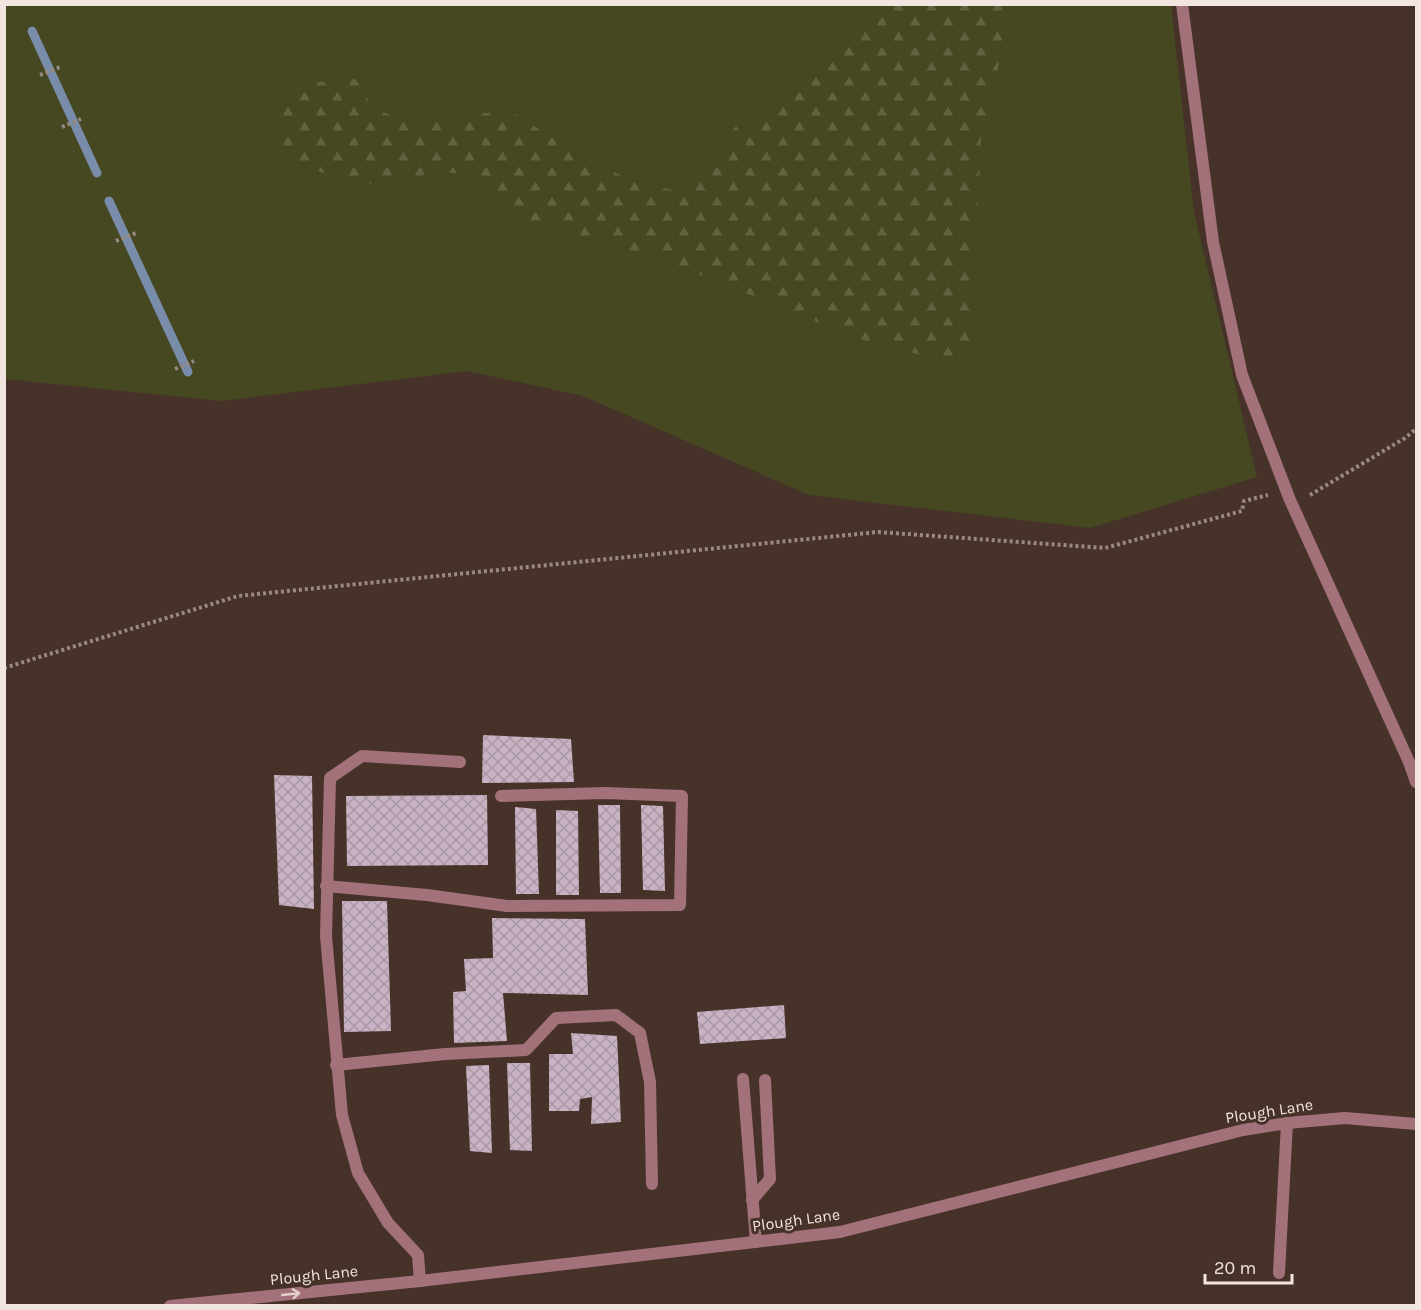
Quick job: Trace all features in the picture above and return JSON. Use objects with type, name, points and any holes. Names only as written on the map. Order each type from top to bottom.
[{"type":"street","points":[[1182,4],[1213,242],[1242,375],[1290,500],[1416,782]]},
{"type":"street","points":[[420,1281],[418,1255],[388,1223],[358,1173],[342,1115],[326,936],[330,778],[362,756],[460,762]]},
{"type":"street","points":[[326,886],[427,895],[507,906],[680,905],[682,796],[604,793],[501,796]]},
{"type":"street","points":[[336,1065],[445,1054],[526,1050],[556,1018],[616,1015],[640,1033],[650,1082],[652,1184]]},
{"type":"street","points":[[743,1079],[756,1242]]},
{"type":"street","points":[[752,1200],[770,1179],[765,1080]]},
{"type":"street","name":"Plough Lane","points":[[170,1305],[420,1281],[840,1232],[1242,1130],[1345,1118],[1416,1124]]},
{"type":"street","points":[[1279,1273],[1287,1123]]},
{"type":"path","points":[[40,75],[60,67]]},
{"type":"path","points":[[62,127],[81,119]]},
{"type":"path","points":[[116,241],[135,233]]},
{"type":"path","points":[[175,369],[194,361]]},
{"type":"path","points":[[4,668],[237,596],[878,532],[1105,548],[1242,511],[1244,501],[1270,494],[1290,500],[1313,494],[1416,429]]},
{"type":"green space","points":[[4,5],[1171,5],[1194,212],[1257,477],[1090,528],[809,495],[583,396],[467,371],[222,401],[5,379]]},
{"type":"green space","points":[[896,5],[1013,5],[981,139],[974,288],[975,348],[954,362],[873,344],[670,263],[511,215],[473,175],[435,171],[387,187],[333,176],[283,160],[280,116],[307,83],[356,79],[372,106],[399,120],[510,111],[567,147],[636,183],[679,191],[709,163],[736,126],[782,104],[817,70],[846,33]]},
{"type":"building","points":[[483,735],[571,739],[574,782],[482,783]]},
{"type":"building","points":[[274,775],[312,776],[314,909],[279,905]]},
{"type":"building","points":[[487,795],[488,865],[347,866],[346,796]]},
{"type":"building","points":[[598,805],[620,805],[621,893],[600,893]]},
{"type":"building","points":[[641,805],[663,806],[665,891],[643,890]]},
{"type":"building","points":[[515,807],[536,809],[539,894],[516,894]]},
{"type":"building","points":[[556,810],[578,811],[579,895],[556,895]]},
{"type":"building","points":[[342,901],[387,901],[391,1031],[344,1032]]},
{"type":"building","points":[[492,918],[585,919],[588,995],[503,993],[507,1041],[454,1043],[453,992],[466,991],[464,959],[493,958]]},
{"type":"building","points":[[784,1005],[786,1038],[700,1044],[697,1012]]},
{"type":"building","points":[[571,1033],[617,1036],[621,1122],[591,1124],[592,1097],[580,1099],[579,1111],[549,1111],[549,1054],[573,1054]]},
{"type":"building","points":[[507,1063],[530,1063],[532,1151],[510,1150]]},
{"type":"building","points":[[489,1065],[492,1153],[470,1151],[466,1066]]},
{"type":"waterway","points":[[32,31],[97,173]]},
{"type":"waterway","points":[[109,201],[188,372]]}]
